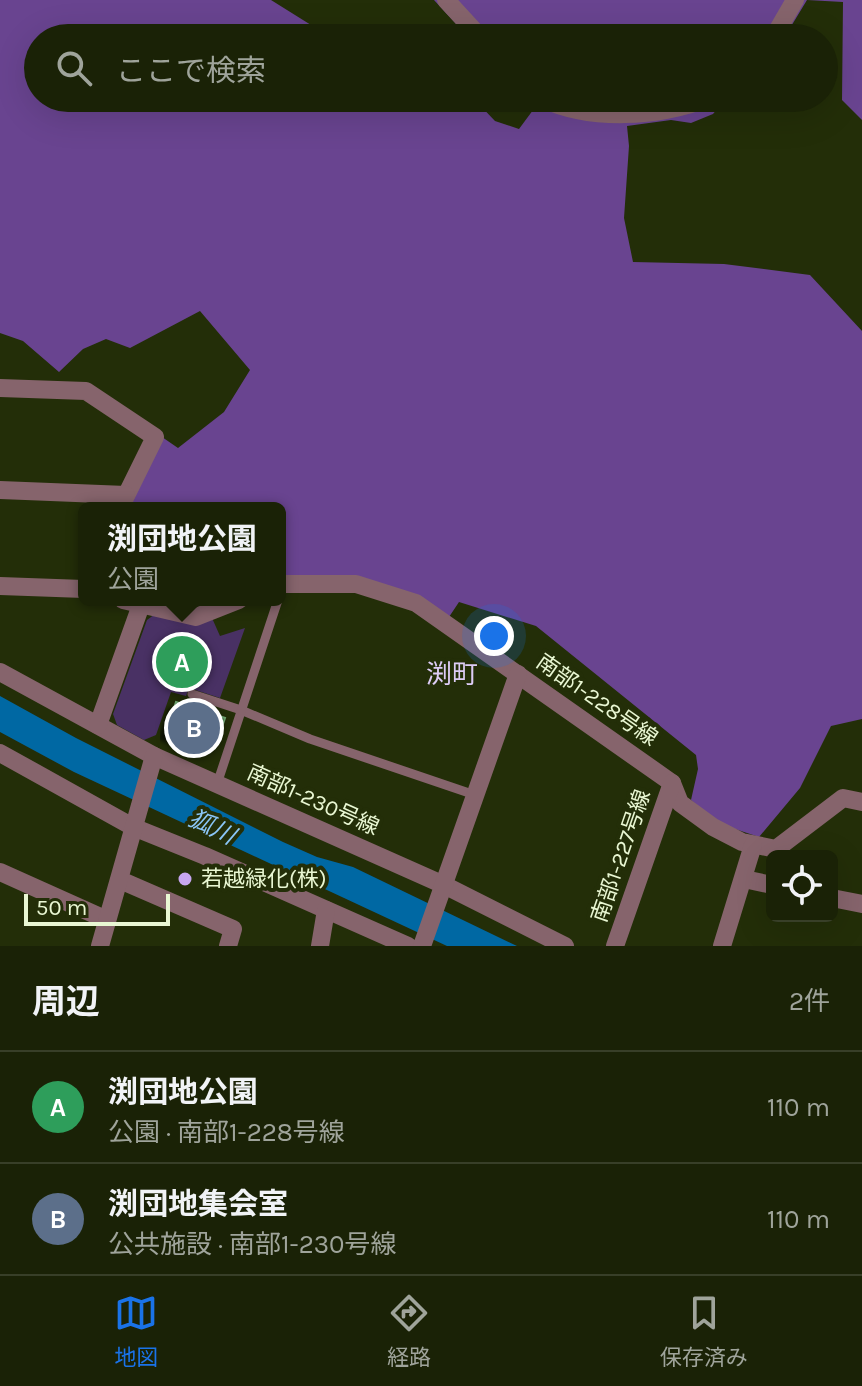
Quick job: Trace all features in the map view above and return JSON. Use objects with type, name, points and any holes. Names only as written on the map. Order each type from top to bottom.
[{"type":"street","points":[[446,0],[468,24]]},
{"type":"street","points":[[781,24],[795,0]]},
{"type":"street","points":[[603,112],[657,112]]},
{"type":"street","points":[[0,388],[86,391],[155,437],[123,502],[0,490]]},
{"type":"street","name":"南部1-228号線","points":[[286,590],[356,584],[416,603],[672,783],[680,803],[713,827],[753,845]]},
{"type":"street","points":[[0,586],[78,589]]},
{"type":"street","points":[[98,725],[131,606]]},
{"type":"street","points":[[146,606],[196,617],[224,606]]},
{"type":"street","name":"南部1-230号線","points":[[0,672],[153,759],[217,784],[565,946]]},
{"type":"street","points":[[422,946],[518,674]]},
{"type":"street","points":[[0,753],[135,823],[408,946]]},
{"type":"street","points":[[100,946],[153,759]]},
{"type":"street","name":"南部1-227号線","points":[[615,946],[672,783]]},
{"type":"street","points":[[722,946],[753,845],[776,849],[843,798],[862,802]]},
{"type":"street","points":[[0,872],[107,920]]},
{"type":"street","points":[[744,879],[766,884]]},
{"type":"street","points":[[120,880],[233,929],[228,946]]},
{"type":"street","points":[[838,899],[862,904]]},
{"type":"street","points":[[322,939],[326,910]]},
{"type":"lane","points":[[217,784],[275,606]]},
{"type":"lane","points":[[192,694],[241,710],[310,739],[476,795]]},
{"type":"shaded area","points":[[0,0],[271,0],[309,24],[24,24],[24,112],[486,112],[495,121],[519,129],[532,112],[715,112],[691,123],[671,120],[627,126],[629,146],[624,218],[633,262],[724,264],[810,275],[862,331],[862,719],[831,726],[800,788],[759,837],[717,823],[691,800],[698,769],[696,755],[536,626],[459,602],[449,617],[358,577],[286,575],[286,502],[132,502],[162,437],[178,448],[224,412],[250,370],[200,311],[130,348],[106,339],[83,349],[59,372],[23,341],[0,333]]},
{"type":"shaded area","points":[[434,0],[807,0],[792,24],[456,24]]},
{"type":"shaded area","points":[[807,0],[862,0],[862,120],[842,100],[843,2]]},
{"type":"shaded area","points":[[155,614],[212,618],[220,636],[245,628],[220,698],[189,688],[186,696],[171,692],[156,735],[144,740],[117,725],[113,714],[147,620]]},
{"type":"water","name":"狐川","points":[[0,696],[76,738],[283,842],[317,857],[353,867],[517,946],[447,946],[74,772],[0,732]]},
{"type":"building","points":[[176,702],[225,718],[215,748],[166,732]]},
{"type":"place","name":"渕団地公園","points":[[182,662]]},
{"type":"place","name":"渕団地集会室","points":[[194,728]]},
{"type":"place","name":"若越緑化(株)","points":[[185,879]]},
{"type":"district","name":"渕町","points":[[452,674]]}]
